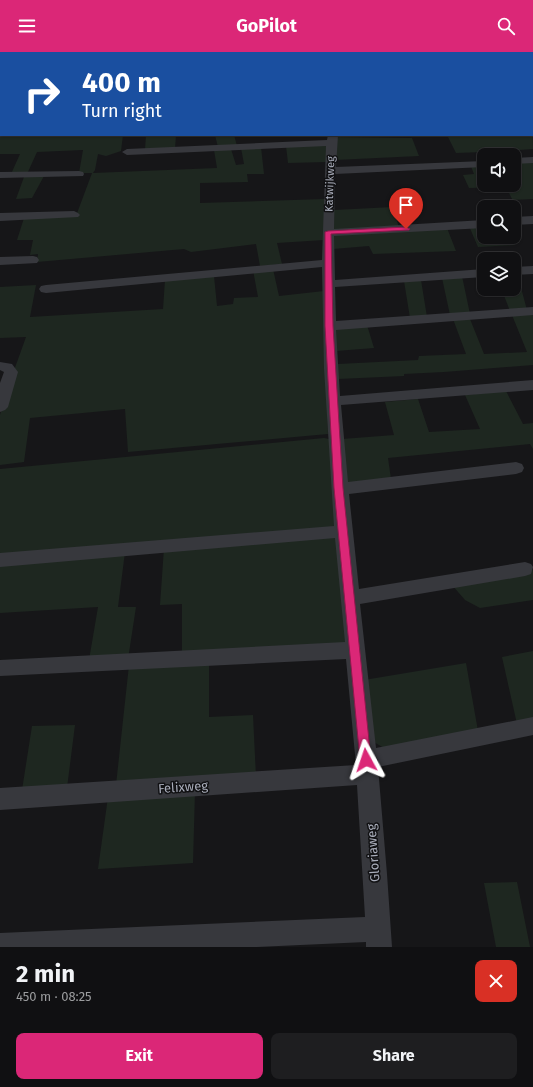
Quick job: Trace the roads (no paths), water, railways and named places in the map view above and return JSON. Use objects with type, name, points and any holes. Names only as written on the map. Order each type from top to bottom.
[{"type":"street","points":[[127,152],[332,139]]},
{"type":"street","name":"Katwijkweg","points":[[332,139],[328,232],[328,284],[333,401],[339,488],[356,650],[366,767]]},
{"type":"street","points":[[521,161],[533,160]]},
{"type":"street","points":[[330,171],[477,164]]},
{"type":"street","points":[[0,175],[79,174]]},
{"type":"street","points":[[0,217],[74,215]]},
{"type":"street","points":[[521,221],[533,220]]},
{"type":"street","points":[[328,232],[477,224]]},
{"type":"street","points":[[0,261],[33,260]]},
{"type":"street","points":[[46,289],[328,263]]},
{"type":"street","points":[[521,271],[533,270]]},
{"type":"street","points":[[328,284],[477,273]]},
{"type":"street","points":[[329,326],[533,311]]},
{"type":"street","points":[[0,366],[7,367],[11,372],[0,407]]},
{"type":"street","points":[[333,401],[533,385]]},
{"type":"street","points":[[339,488],[354,488],[516,468]]},
{"type":"street","points":[[0,560],[327,532],[343,532]]},
{"type":"street","points":[[350,598],[525,569]]},
{"type":"street","points":[[0,668],[356,650]]},
{"type":"street","name":"Felixweg","points":[[0,799],[366,767],[533,726]]},
{"type":"street","name":"Gloriaweg","points":[[366,767],[379,938]]},
{"type":"street","points":[[0,946],[379,938]]}]
